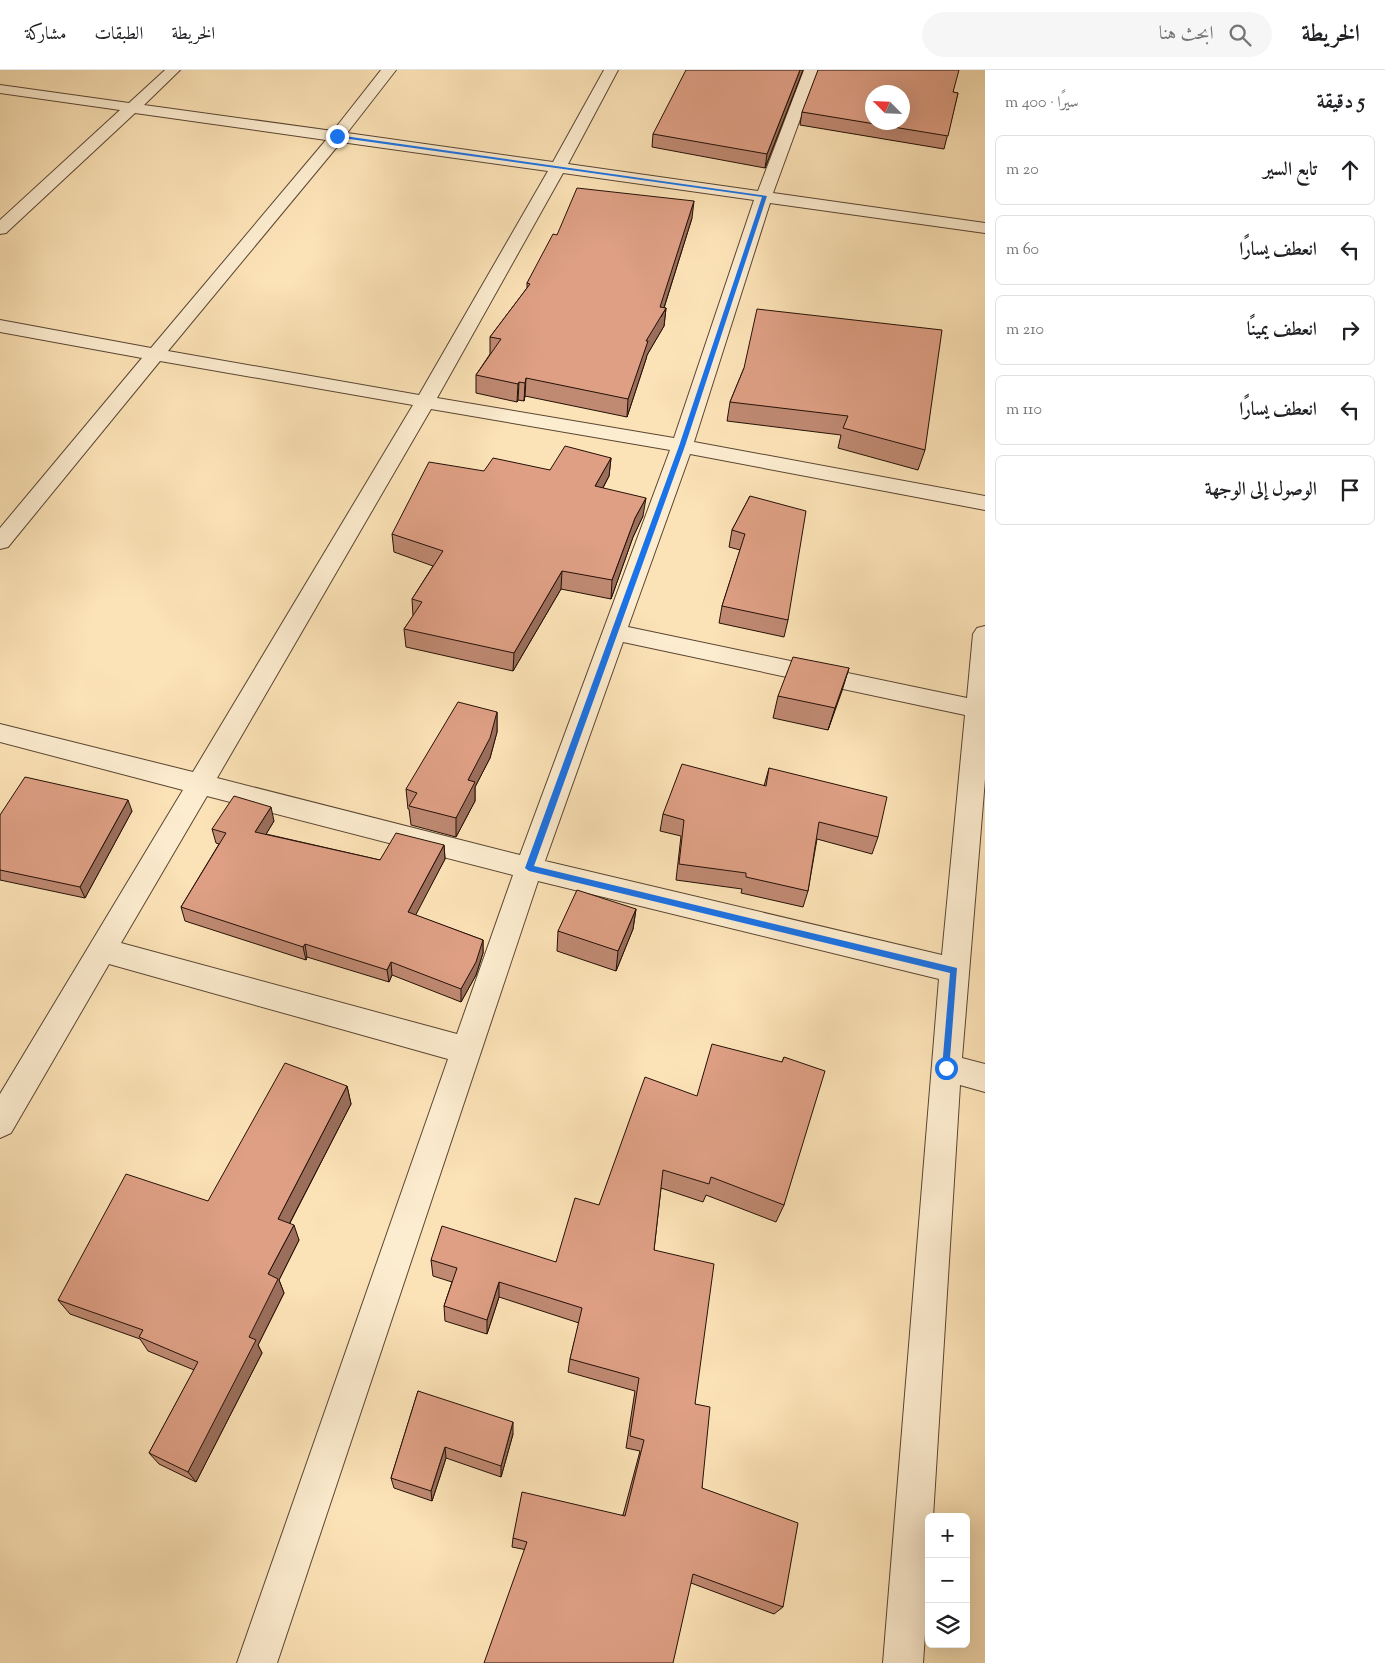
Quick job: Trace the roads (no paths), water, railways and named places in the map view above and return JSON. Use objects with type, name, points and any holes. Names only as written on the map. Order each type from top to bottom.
[{"type":"street","points":[[0,229],[173,70]]},
{"type":"street","points":[[0,1123],[424,402],[558,168],[611,70]]},
{"type":"street","points":[[257,1663],[529,868],[682,446],[764,196],[812,70]]},
{"type":"street","points":[[0,542],[337,136],[382,71]]},
{"type":"street","points":[[0,89],[985,228]]},
{"type":"street","points":[[0,326],[156,355],[682,446],[985,503]]},
{"type":"street","points":[[615,632],[978,709]]},
{"type":"street","points":[[903,1663],[954,970],[979,778],[978,709],[985,634]]},
{"type":"street","points":[[0,733],[529,868],[954,970]]},
{"type":"street","points":[[102,950],[466,1050]]},
{"type":"street","points":[[946,1068],[985,1078]]}]
